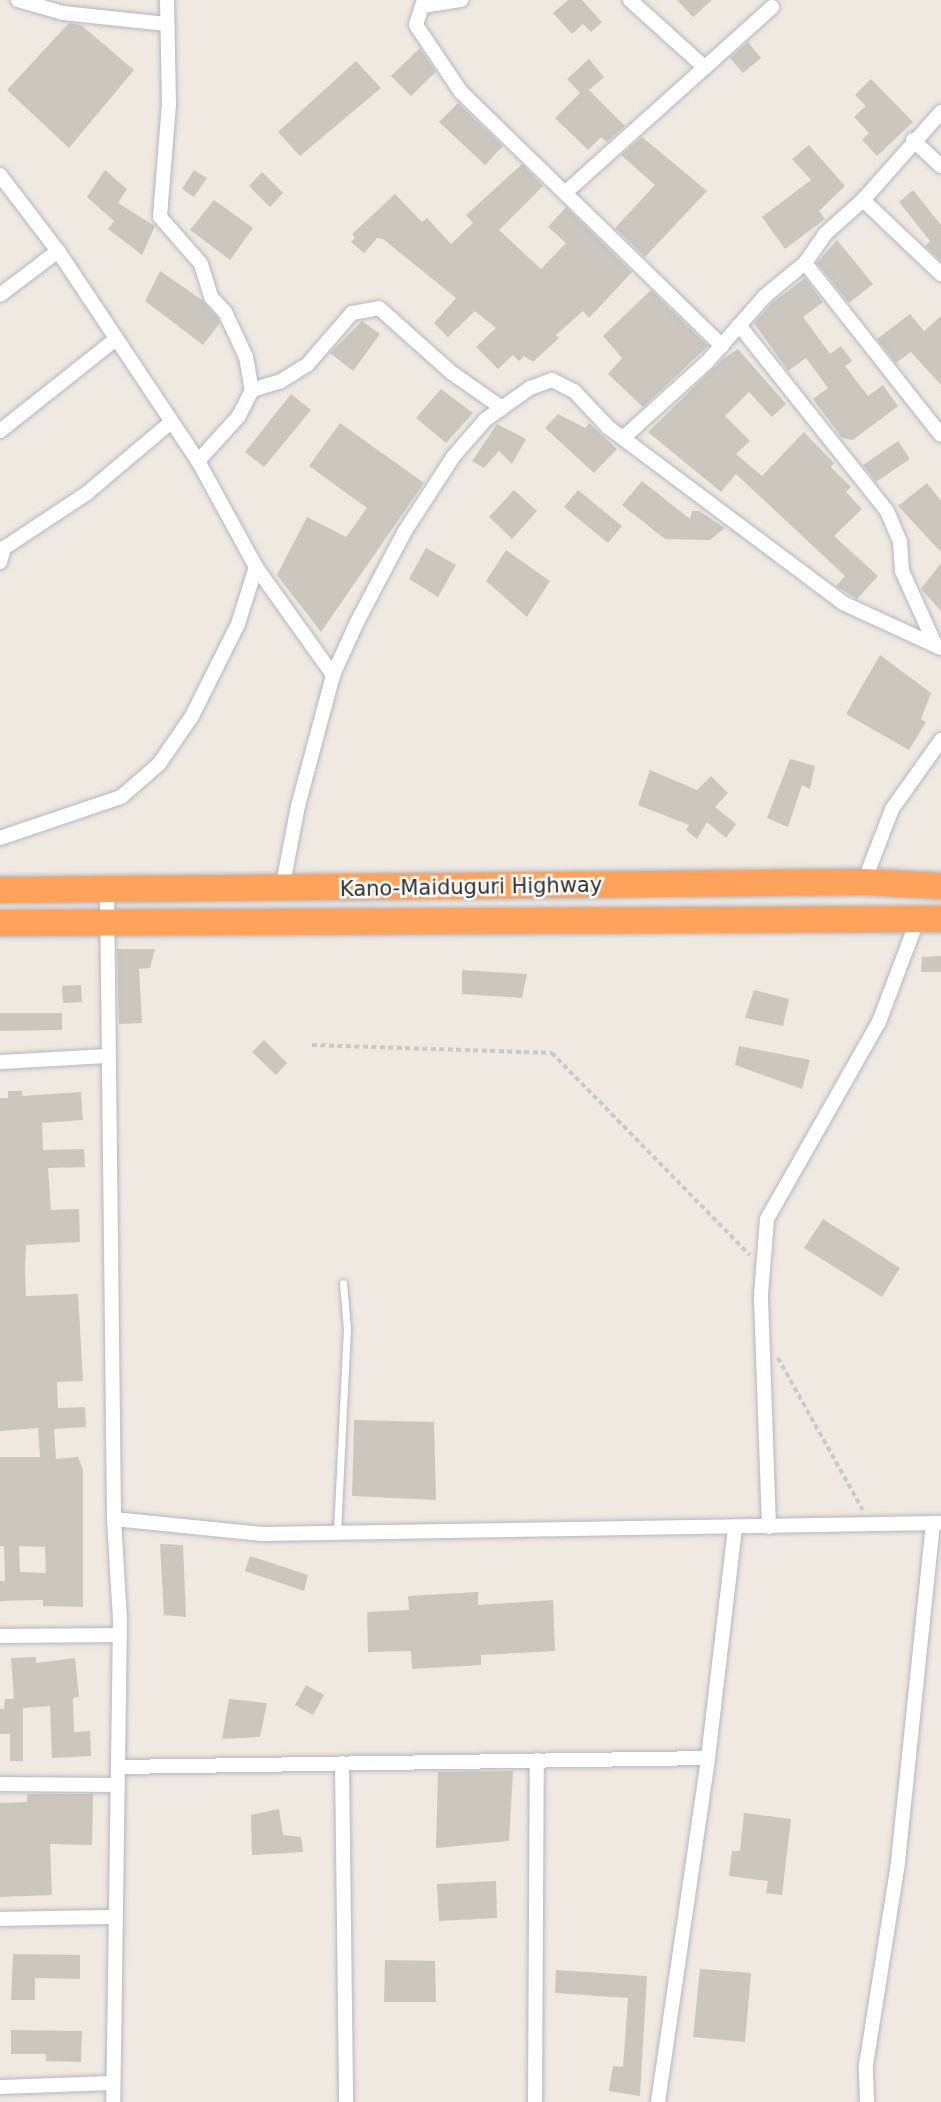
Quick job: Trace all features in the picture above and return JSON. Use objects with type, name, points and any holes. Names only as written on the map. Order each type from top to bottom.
[{"type":"highway","name":"Kano-Maiduguri Highway","points":[[0,890],[864,882],[941,886]]},
{"type":"highway","name":"Kano-Maiduguri Highway","points":[[0,923],[930,919]]},
{"type":"street","points":[[18,0],[63,13],[166,24]]},
{"type":"street","points":[[166,0],[169,104],[160,217],[201,264],[211,297],[225,312],[246,356],[252,390],[239,416],[198,461]]},
{"type":"street","points":[[462,0],[424,3],[416,25],[461,92],[722,346]]},
{"type":"street","points":[[629,0],[702,65]]},
{"type":"street","points":[[566,192],[702,65],[772,7]]},
{"type":"street","points":[[623,438],[722,346],[805,262],[825,234],[863,200],[941,112]]},
{"type":"street","points":[[914,140],[941,166]]},
{"type":"street","points":[[0,175],[58,251],[198,461],[256,567],[333,675]]},
{"type":"street","points":[[863,200],[941,274]]},
{"type":"street","points":[[0,295],[58,251]]},
{"type":"street","points":[[805,262],[941,435]]},
{"type":"street","points":[[252,390],[281,381],[307,365],[352,313],[379,308],[452,373],[502,408]]},
{"type":"street","points":[[740,325],[887,511],[900,542],[902,571],[938,646]]},
{"type":"street","points":[[0,431],[116,339]]},
{"type":"street","points":[[282,889],[298,806],[333,675],[405,531],[453,457],[502,408],[530,388],[552,380],[574,391],[623,438],[843,604],[938,646]]},
{"type":"street","points":[[1,551],[87,493],[171,422]]},
{"type":"street","points":[[0,838],[121,797],[159,764],[192,716],[238,624],[256,567]]},
{"type":"street","points":[[864,882],[892,809],[941,740]]},
{"type":"street","points":[[107,888],[114,1519],[120,1635],[113,2102]]},
{"type":"street","points":[[769,1527],[761,1267],[771,1209],[849,1081],[930,919]]},
{"type":"street","points":[[0,1062],[108,1056]]},
{"type":"street","points":[[114,1519],[262,1534],[937,1523],[898,1862],[866,2065],[867,2102]]},
{"type":"street","points":[[658,2102],[708,1758],[736,1527]]},
{"type":"street","points":[[0,1636],[120,1635]]},
{"type":"street","points":[[118,1767],[708,1758]]},
{"type":"street","points":[[535,2102],[537,1760]]},
{"type":"street","points":[[342,1763],[346,2102]]},
{"type":"street","points":[[0,1784],[117,1785]]},
{"type":"street","points":[[0,1919],[115,1917]]},
{"type":"street","points":[[0,2087],[113,2083]]},
{"type":"lane","points":[[337,1532],[347,1329],[343,1283]]},
{"type":"path","points":[[312,1045],[552,1053],[761,1267]]},
{"type":"path","points":[[762,1328],[871,1524]]},
{"type":"building","points":[[568,0],[582,0],[602,22],[591,32],[583,24],[572,34],[553,13]]},
{"type":"building","points":[[677,0],[712,0],[693,17]]},
{"type":"building","points":[[69,23],[81,25],[134,70],[69,148],[7,90]]},
{"type":"building","points":[[748,42],[761,58],[743,73],[730,58]]},
{"type":"building","points":[[420,48],[436,72],[411,96],[391,76]]},
{"type":"building","points":[[589,59],[604,77],[589,90],[625,126],[607,142],[601,137],[588,150],[555,118],[580,93],[567,79]]},
{"type":"building","points":[[356,61],[381,88],[300,156],[278,132]]},
{"type":"building","points":[[871,79],[913,122],[877,156],[862,140],[869,133],[854,117],[866,106],[855,95]]},
{"type":"building","points":[[458,103],[503,146],[485,165],[439,122]]},
{"type":"building","points":[[642,137],[707,191],[645,257],[615,228],[655,185],[621,155]]},
{"type":"building","points":[[809,145],[845,186],[819,211],[825,219],[785,249],[762,217],[811,180],[792,159]]},
{"type":"building","points":[[522,164],[543,186],[499,230],[541,269],[566,243],[548,227],[566,207],[632,272],[589,318],[583,311],[556,335],[559,338],[533,362],[524,356],[519,361],[513,355],[498,369],[476,347],[496,328],[475,311],[448,337],[434,323],[456,298],[383,239],[377,238],[364,253],[351,242],[355,238],[352,234],[395,194],[422,222],[427,218],[451,244],[473,223],[466,215]]},
{"type":"building","points":[[105,170],[127,189],[118,203],[155,226],[142,255],[108,229],[114,221],[87,197]]},
{"type":"building","points":[[194,170],[207,178],[194,197],[182,189]]},
{"type":"building","points":[[262,172],[283,193],[270,207],[249,186]]},
{"type":"building","points":[[913,190],[941,225],[941,261],[925,246],[930,241],[899,202]]},
{"type":"building","points":[[214,200],[253,228],[230,260],[190,230]]},
{"type":"building","points":[[837,240],[873,284],[849,303],[817,263]]},
{"type":"building","points":[[160,271],[202,300],[217,317],[220,323],[203,345],[145,301]]},
{"type":"building","points":[[805,278],[823,302],[803,317],[830,354],[841,346],[852,361],[845,366],[868,396],[883,385],[898,406],[853,440],[842,438],[813,399],[828,388],[806,358],[788,371],[754,323],[772,303]]},
{"type":"building","points":[[651,290],[708,346],[643,407],[608,374],[622,358],[603,336]]},
{"type":"building","points":[[910,314],[924,331],[941,316],[941,385],[911,352],[896,363],[877,339]]},
{"type":"building","points":[[362,321],[380,334],[353,371],[330,353]]},
{"type":"building","points":[[738,349],[786,404],[772,417],[749,392],[725,416],[750,441],[736,454],[762,476],[804,432],[834,463],[831,467],[851,487],[846,492],[862,509],[834,536],[878,576],[857,599],[836,586],[845,576],[736,474],[721,492],[648,432],[723,359]]},
{"type":"building","points":[[441,389],[473,413],[446,443],[416,418]]},
{"type":"building","points":[[291,394],[311,410],[264,467],[245,452]]},
{"type":"building","points":[[558,414],[585,428],[589,423],[617,449],[594,473],[545,428]]},
{"type":"building","points":[[340,423],[424,483],[321,632],[277,575],[307,517],[346,537],[367,508],[309,466]]},
{"type":"building","points":[[497,424],[526,439],[512,464],[499,451],[484,468],[472,461]]},
{"type":"building","points":[[898,441],[910,459],[876,482],[863,465]]},
{"type":"building","points":[[642,481],[690,519],[692,511],[699,511],[725,528],[710,540],[665,539],[622,505]]},
{"type":"building","points":[[927,483],[941,501],[941,552],[898,506]]},
{"type":"building","points":[[514,490],[537,511],[512,539],[489,517]]},
{"type":"building","points":[[578,490],[622,526],[608,543],[564,507]]},
{"type":"building","points":[[426,548],[456,565],[438,597],[409,579]]},
{"type":"building","points":[[506,550],[550,581],[527,617],[486,581]]},
{"type":"building","points":[[941,563],[941,611],[921,589]]},
{"type":"building","points":[[880,655],[931,693],[921,719],[926,722],[909,750],[846,714]]},
{"type":"building","points":[[790,759],[815,766],[810,789],[802,785],[788,827],[767,818]]},
{"type":"building","points":[[650,770],[697,790],[711,776],[728,793],[715,807],[736,824],[726,838],[707,822],[697,839],[686,830],[689,825],[638,805]]},
{"type":"building","points":[[117,949],[155,949],[150,968],[139,969],[142,1023],[119,1024]]},
{"type":"building","points":[[941,956],[941,972],[921,972],[922,957]]},
{"type":"building","points":[[462,970],[527,974],[522,998],[462,994]]},
{"type":"building","points":[[81,985],[82,1002],[63,1003],[62,986]]},
{"type":"building","points":[[754,990],[789,999],[783,1026],[745,1018]]},
{"type":"building","points":[[0,1013],[62,1013],[62,1030],[0,1031]]},
{"type":"building","points":[[264,1040],[287,1063],[276,1075],[252,1052]]},
{"type":"building","points":[[739,1046],[810,1060],[802,1089],[735,1065]]},
{"type":"building","points":[[8,1091],[22,1091],[22,1096],[81,1092],[83,1120],[42,1123],[43,1150],[84,1149],[85,1167],[48,1168],[51,1210],[79,1209],[80,1242],[26,1245],[25,1268],[26,1296],[78,1294],[83,1381],[57,1382],[58,1408],[85,1407],[86,1427],[54,1429],[56,1459],[78,1457],[83,1470],[83,1607],[43,1606],[43,1600],[0,1601],[0,1581],[5,1581],[4,1546],[0,1546],[0,1457],[40,1457],[38,1428],[0,1431],[0,1098],[8,1098]],"holes":[[[19,1546],[45,1547],[46,1573],[20,1572]]]},
{"type":"building","points":[[823,1219],[900,1268],[882,1297],[804,1248]]},
{"type":"building","points":[[354,1420],[434,1422],[436,1500],[352,1496]]},
{"type":"building","points":[[160,1544],[183,1545],[186,1617],[164,1615]]},
{"type":"building","points":[[250,1556],[308,1575],[304,1591],[245,1571]]},
{"type":"building","points":[[478,1592],[478,1605],[553,1600],[555,1651],[481,1655],[481,1665],[412,1669],[411,1651],[368,1652],[367,1612],[409,1610],[408,1596]]},
{"type":"building","points":[[36,1657],[36,1663],[75,1658],[79,1697],[73,1698],[74,1732],[90,1731],[91,1756],[52,1758],[50,1706],[23,1708],[23,1761],[10,1761],[10,1734],[0,1734],[0,1709],[4,1709],[5,1699],[14,1699],[11,1658]]},
{"type":"building","points":[[306,1685],[324,1695],[313,1715],[295,1705]]},
{"type":"building","points":[[229,1699],[267,1703],[260,1737],[222,1739]]},
{"type":"building","points":[[513,1771],[509,1841],[436,1848],[438,1772]]},
{"type":"building","points":[[27,1794],[93,1794],[92,1845],[50,1844],[52,1895],[0,1897],[0,1803],[27,1802]]},
{"type":"building","points":[[279,1809],[283,1835],[301,1837],[303,1852],[252,1855],[251,1815]]},
{"type":"building","points":[[744,1813],[791,1819],[782,1895],[766,1893],[768,1881],[729,1876],[732,1851],[740,1851]]},
{"type":"building","points":[[496,1881],[497,1918],[439,1921],[437,1884]]},
{"type":"building","points":[[13,1954],[80,1955],[80,1979],[35,1978],[35,2000],[11,2000]]},
{"type":"building","points":[[385,1960],[435,1961],[436,2002],[384,2002]]},
{"type":"building","points":[[700,1969],[751,1973],[745,2042],[693,2037]]},
{"type":"building","points":[[556,1970],[647,1976],[640,2096],[609,2091],[613,2066],[623,2067],[628,1998],[555,1993]]},
{"type":"building","points":[[11,2030],[82,2031],[81,2062],[46,2061],[46,2054],[11,2054]]}]
